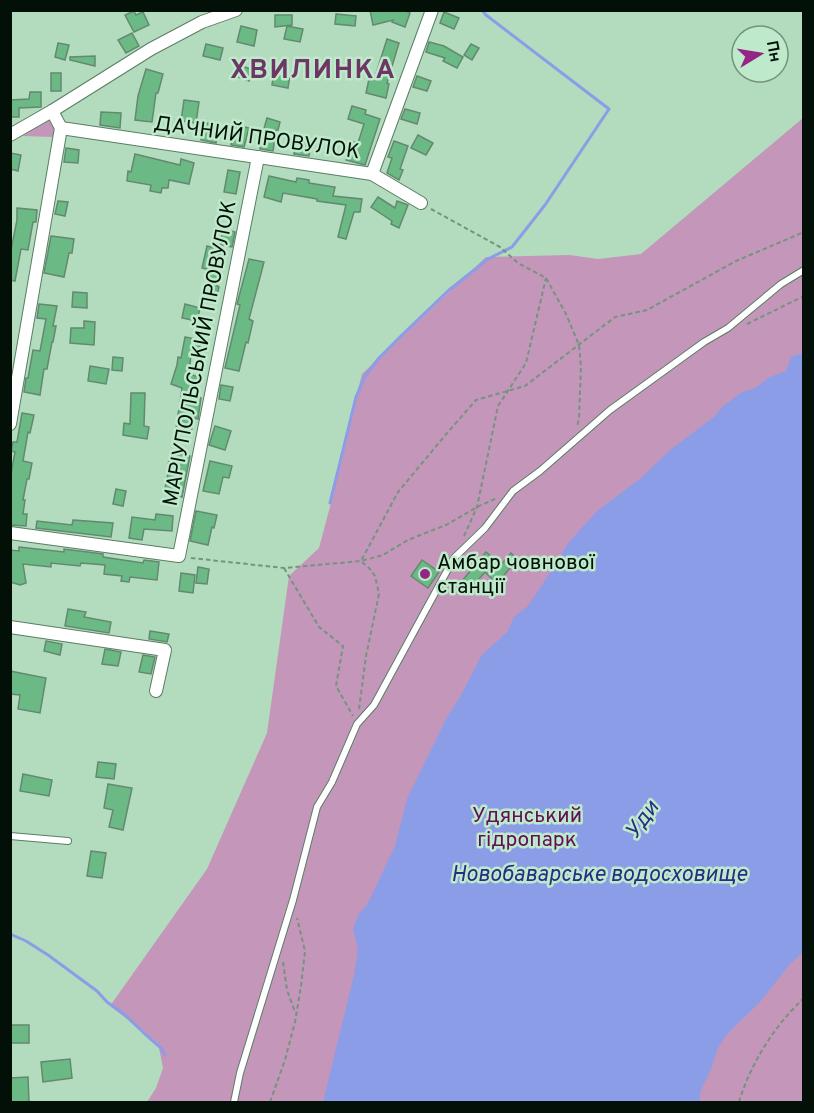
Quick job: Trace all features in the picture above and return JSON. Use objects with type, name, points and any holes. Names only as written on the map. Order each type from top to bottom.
[{"type":"street","points":[[10,135],[151,49],[202,22],[236,10]]},
{"type":"street","points":[[372,174],[432,10]]},
{"type":"street","points":[[10,424],[61,128],[52,111]]},
{"type":"street","name":"ДАЧНИЙ ПРОВУЛОК","points":[[61,128],[372,174],[421,203]]},
{"type":"street","name":"МАРІУПОЛЬСЬКИЙ ПРОВУЛОК","points":[[179,556],[258,157]]},
{"type":"street","points":[[10,533],[179,556]]},
{"type":"street","points":[[10,627],[165,650],[156,691]]},
{"type":"lane","points":[[234,1102],[240,1073],[293,900],[317,807],[332,782],[357,724],[374,705],[454,558],[485,528],[513,491],[540,471],[610,410],[704,342],[728,328],[781,285],[804,270]]},
{"type":"lane","points":[[10,836],[68,841]]},
{"type":"path","points":[[421,203],[500,247],[518,263],[546,278],[566,314],[579,345],[581,366],[579,418],[574,442]]},
{"type":"path","points":[[361,561],[398,492],[476,400],[525,386],[615,317],[647,310],[736,261],[804,232]]},
{"type":"path","points":[[463,538],[477,507],[498,406],[526,363],[546,278]]},
{"type":"path","points":[[179,556],[284,568],[361,561],[383,555],[408,540],[446,525],[477,507],[513,491]]},
{"type":"path","points":[[357,724],[366,656],[379,594],[375,576],[361,561]]},
{"type":"path","points":[[284,568],[320,627],[343,646],[336,686],[357,724]]},
{"type":"path","points":[[270,1102],[285,1060],[296,1014],[305,951],[293,900]]},
{"type":"path","points":[[283,956],[287,990],[296,1014]]},
{"type":"path","points":[[739,1102],[745,1082],[761,1050],[793,1008],[804,998]]},
{"type":"green space","name":"Удянський гідропарк","points":[[803,118],[803,1102],[147,1102],[156,1088],[163,1068],[158,1043],[110,1006],[207,869],[267,733],[289,576],[319,548],[362,374],[486,257],[569,255],[598,259],[641,254]]},
{"type":"green space","points":[[50,120],[57,132],[53,137],[23,136],[42,121]]},
{"type":"water","name":"Новобаварське водосховище","points":[[803,353],[803,952],[789,965],[760,1002],[727,1034],[717,1050],[701,1090],[699,1102],[323,1102],[354,975],[358,949],[353,929],[358,915],[368,903],[395,846],[407,799],[446,719],[481,656],[507,632],[514,617],[528,606],[569,542],[597,511],[641,478],[670,450],[714,417],[722,407],[742,392],[755,388],[770,377],[786,371],[791,357]]},
{"type":"building","points":[[370,10],[404,10],[410,13],[405,27],[392,22],[393,20],[373,25]]},
{"type":"building","points":[[134,11],[136,15],[143,12],[149,25],[134,32],[125,15]]},
{"type":"building","points":[[444,12],[459,18],[454,29],[440,23]]},
{"type":"building","points":[[336,14],[356,16],[355,26],[335,24]]},
{"type":"building","points":[[275,15],[292,15],[292,25],[275,27]]},
{"type":"building","points":[[241,26],[257,30],[254,46],[237,42]]},
{"type":"building","points":[[287,26],[303,29],[300,42],[284,39]]},
{"type":"building","points":[[132,33],[139,46],[126,53],[118,40]]},
{"type":"building","points":[[387,39],[399,43],[387,83],[389,84],[386,98],[366,93],[369,79],[374,80]]},
{"type":"building","points":[[429,42],[444,46],[463,57],[457,68],[443,61],[445,58],[426,52]]},
{"type":"building","points":[[58,43],[69,45],[65,60],[55,57]]},
{"type":"building","points":[[206,44],[223,48],[220,60],[203,56]]},
{"type":"building","points":[[471,44],[479,48],[472,60],[464,55]]},
{"type":"building","points":[[95,56],[95,66],[70,60],[70,57]]},
{"type":"building","points":[[237,64],[253,70],[249,81],[233,75]]},
{"type":"building","points":[[146,69],[163,74],[158,93],[156,93],[152,122],[135,120],[138,96]]},
{"type":"building","points":[[274,72],[290,75],[288,88],[272,85]]},
{"type":"building","points":[[51,73],[61,73],[61,91],[51,91]]},
{"type":"building","points":[[417,76],[431,81],[427,91],[413,87]]},
{"type":"building","points":[[30,92],[41,92],[41,107],[19,108],[19,117],[10,117],[10,100],[29,99]]},
{"type":"building","points":[[184,100],[199,102],[196,123],[181,121]]},
{"type":"building","points":[[352,106],[366,110],[365,114],[380,119],[365,165],[346,160],[351,141],[358,143],[364,124],[348,119]]},
{"type":"building","points":[[405,109],[420,113],[417,124],[401,119]]},
{"type":"building","points":[[101,112],[121,113],[120,128],[100,125]]},
{"type":"building","points":[[267,118],[280,122],[276,130],[273,151],[260,149]]},
{"type":"building","points":[[203,123],[218,124],[216,143],[201,140]]},
{"type":"building","points":[[236,125],[249,128],[244,147],[231,145]]},
{"type":"building","points":[[418,135],[433,143],[426,155],[411,148]]},
{"type":"building","points":[[296,141],[311,143],[309,156],[294,154]]},
{"type":"building","points":[[394,141],[408,146],[400,169],[403,170],[399,180],[387,173],[392,158],[388,157]]},
{"type":"building","points":[[66,148],[79,150],[78,163],[64,162]]},
{"type":"building","points":[[10,153],[21,155],[18,171],[10,169]]},
{"type":"building","points":[[135,154],[180,165],[181,159],[194,163],[189,184],[169,180],[168,188],[162,188],[161,193],[150,191],[151,185],[127,181],[128,171],[131,172]]},
{"type":"building","points":[[228,170],[240,172],[236,194],[224,192]]},
{"type":"building","points":[[269,176],[296,182],[297,178],[309,180],[309,183],[335,187],[333,196],[362,199],[360,212],[354,212],[346,239],[338,237],[346,205],[283,193],[281,202],[264,197]]},
{"type":"building","points":[[378,197],[395,208],[397,201],[408,205],[399,228],[371,207]]},
{"type":"building","points":[[58,201],[68,202],[65,216],[55,214]]},
{"type":"building","points":[[17,208],[37,210],[28,250],[21,249],[15,281],[10,280],[10,255]]},
{"type":"building","points":[[223,229],[235,232],[232,247],[220,245]]},
{"type":"building","points":[[51,236],[74,239],[64,277],[44,273]]},
{"type":"building","points":[[207,246],[225,250],[215,303],[202,300],[210,270],[202,268]]},
{"type":"building","points":[[249,259],[264,262],[249,319],[253,321],[248,343],[246,342],[239,371],[225,368],[240,305],[237,304]]},
{"type":"building","points":[[73,292],[87,293],[87,308],[72,307]]},
{"type":"building","points":[[39,304],[57,306],[53,342],[47,369],[44,369],[40,395],[24,392],[33,350],[40,351],[46,319],[37,318]]},
{"type":"building","points":[[185,304],[200,308],[197,321],[182,318]]},
{"type":"building","points":[[84,321],[95,322],[94,345],[70,343],[71,328],[84,328]]},
{"type":"building","points":[[185,337],[201,340],[198,356],[191,354],[189,374],[199,377],[192,397],[201,398],[198,419],[194,418],[191,432],[176,429],[182,388],[171,384],[178,357],[181,358]]},
{"type":"building","points":[[113,357],[123,358],[122,371],[112,370]]},
{"type":"building","points":[[90,366],[109,369],[106,384],[88,381]]},
{"type":"building","points":[[221,385],[233,387],[230,401],[219,399]]},
{"type":"building","points":[[131,393],[145,393],[144,426],[149,427],[147,439],[123,435],[124,423],[130,424]]},
{"type":"building","points":[[22,413],[34,415],[30,433],[28,432],[23,461],[32,463],[23,500],[25,500],[23,514],[27,514],[26,526],[10,525],[10,479],[15,452],[11,451],[13,442],[17,442]]},
{"type":"building","points":[[215,426],[231,431],[225,450],[209,445]]},
{"type":"building","points":[[171,452],[190,456],[182,497],[164,493]]},
{"type":"building","points":[[210,461],[232,466],[229,478],[223,477],[219,494],[203,491]]},
{"type":"building","points":[[116,489],[126,491],[123,506],[113,504]]},
{"type":"building","points":[[196,511],[217,515],[208,545],[190,541]]},
{"type":"building","points":[[156,514],[173,516],[172,531],[144,529],[142,540],[129,538],[132,517],[155,520]]},
{"type":"building","points":[[73,520],[113,523],[111,537],[36,528],[37,521],[72,525]]},
{"type":"building","points":[[19,547],[64,552],[64,549],[103,554],[103,557],[143,563],[144,560],[159,562],[157,580],[130,577],[129,582],[121,581],[122,576],[104,574],[105,565],[81,563],[80,566],[51,563],[51,567],[23,564],[26,583],[20,585],[10,582],[10,550],[19,551]]},
{"type":"building","points":[[486,552],[501,565],[511,553],[517,559],[497,584],[485,572],[466,594],[457,587]]},
{"type":"building","name":"Амбар човнової станції","points":[[422,560],[439,572],[428,588],[411,576]]},
{"type":"building","points":[[198,567],[209,569],[207,584],[196,583]]},
{"type":"building","points":[[181,573],[195,575],[193,593],[179,591]]},
{"type":"building","points":[[68,609],[86,612],[84,617],[111,622],[109,633],[65,626]]},
{"type":"building","points":[[150,631],[169,634],[167,642],[149,639]]},
{"type":"building","points":[[46,641],[62,644],[60,655],[44,651]]},
{"type":"building","points":[[105,649],[121,652],[118,666],[102,664]]},
{"type":"building","points":[[143,655],[155,657],[151,674],[139,672]]},
{"type":"building","points":[[10,671],[46,678],[40,713],[18,709],[20,695],[10,694]]},
{"type":"building","points":[[98,762],[116,764],[114,779],[96,777]]},
{"type":"building","points":[[23,774],[52,780],[49,796],[20,791]]},
{"type":"building","points":[[108,784],[132,788],[123,830],[109,827],[113,810],[104,808]]},
{"type":"building","points":[[91,851],[106,853],[102,878],[87,876]]},
{"type":"building","points":[[10,1025],[29,1025],[29,1043],[10,1043]]},
{"type":"building","points":[[70,1059],[72,1078],[43,1082],[41,1062]]},
{"type":"building","points":[[28,1077],[29,1102],[10,1102],[10,1078]]},
{"type":"waterway","points":[[330,503],[356,397],[365,376],[379,358],[449,290],[488,259],[512,247],[545,205],[609,109],[482,10]]},
{"type":"waterway","points":[[10,934],[48,955],[97,991],[161,1048],[165,1055]]},
{"type":"place","name":"Амбар човнової станції","points":[[425,574]]},
{"type":"district","name":"ХВИЛИНКА","points":[[313,69]]},
{"type":"water label","name":"Уди","points":[[641,819]]}]
